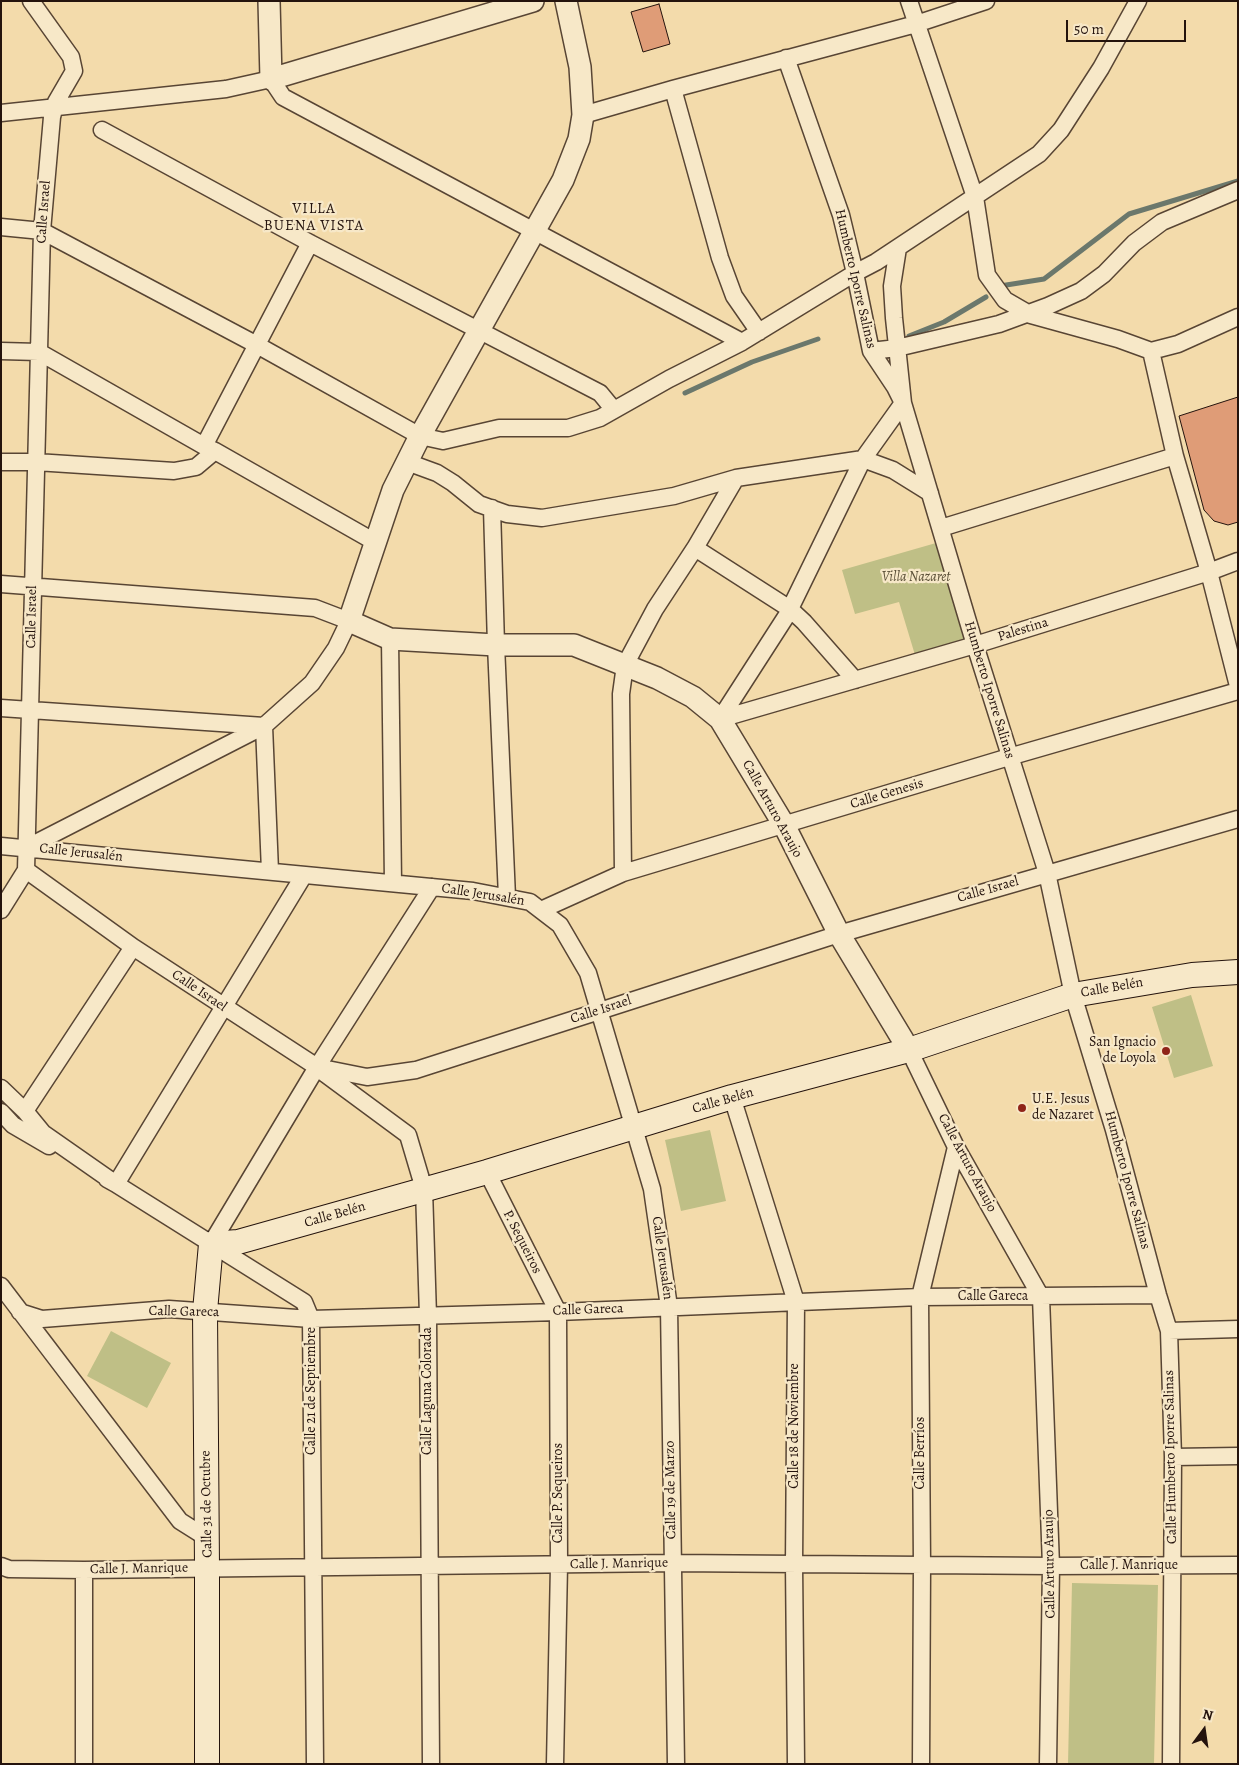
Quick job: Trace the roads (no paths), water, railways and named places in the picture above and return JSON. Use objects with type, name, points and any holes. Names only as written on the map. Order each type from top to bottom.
[{"type":"main road","name":"Calle Belén","points":[[211,1244],[238,1242],[322,1220],[634,1128],[732,1097],[910,1050],[1073,995],[1192,974],[1238,972]]},
{"type":"main road","name":"Calle 31 de Octubre","points":[[207,1764],[205,1311],[211,1244]]},
{"type":"street","name":"Calle Israel","points":[[31,1],[71,57],[74,71],[56,102],[52,116],[42,231],[26,870],[133,947],[317,1067],[367,1077],[416,1070],[839,934],[1238,819]]},
{"type":"street","points":[[269,1],[271,79],[283,97],[742,342]]},
{"type":"street","points":[[1,114],[226,89],[271,79],[533,1]]},
{"type":"street","points":[[26,848],[264,726],[312,683],[336,648],[349,621],[393,490],[420,436],[563,180],[579,139],[583,115],[580,67],[566,1]]},
{"type":"street","points":[[909,1],[975,197],[987,275],[1005,300],[1028,314],[1118,339],[1151,351],[1178,344],[1238,317]]},
{"type":"street","points":[[583,115],[916,24],[986,1]]},
{"type":"street","points":[[1,227],[42,231],[257,345],[420,436],[444,441],[499,428],[568,428],[600,418],[669,379],[742,342],[876,262],[1039,154],[1061,130],[1101,68],[1138,1]]},
{"type":"street","name":"Humberto Iporre Salinas","points":[[786,58],[841,215],[871,351],[895,387],[903,403],[1009,757],[1047,873],[1073,995],[1114,1130],[1169,1331]]},
{"type":"street","points":[[674,89],[723,265],[734,296],[759,332]]},
{"type":"street","points":[[102,130],[310,243],[600,393],[614,410]]},
{"type":"street","points":[[871,351],[897,348],[999,324],[1028,314],[1081,291],[1104,274],[1134,243],[1162,222],[1238,190]]},
{"type":"street","points":[[1,462],[36,462],[174,471],[196,467],[210,449],[257,345],[310,243]]},
{"type":"street","points":[[720,719],[790,609],[863,459],[903,403],[892,286],[898,248]]},
{"type":"street","points":[[1,351],[39,352],[375,542]]},
{"type":"street","points":[[1151,351],[1175,456],[1209,572],[1238,686]]},
{"type":"street","points":[[941,528],[1175,456]]},
{"type":"street","points":[[407,462],[437,473],[479,504],[507,514],[542,518],[674,496],[736,478],[863,459],[893,470],[930,493]]},
{"type":"street","points":[[623,873],[621,694],[625,665],[655,609],[736,478]]},
{"type":"street","points":[[492,508],[507,897]]},
{"type":"street","points":[[694,548],[790,609],[804,622],[855,680]]},
{"type":"street","name":"Palestina","points":[[720,719],[975,645],[1209,572],[1238,561]]},
{"type":"street","points":[[1,584],[315,608],[390,639],[393,883]]},
{"type":"street","name":"Calle Arturo Araujo","points":[[390,639],[496,645],[574,645],[658,678],[693,697],[720,719],[784,825],[839,934],[910,1050],[956,1147],[1041,1297],[1051,1566],[1048,1764]]},
{"type":"street","name":"Calle Genesis","points":[[541,910],[623,873],[1009,757],[1238,691]]},
{"type":"street","points":[[1,708],[264,726]]},
{"type":"street","points":[[264,726],[270,871]]},
{"type":"street","name":"Calle Jerusalén","points":[[1,846],[474,891],[530,902],[560,925],[588,973],[652,1189],[669,1307]]},
{"type":"street","points":[[1,910],[26,870]]},
{"type":"street","points":[[1,1112],[13,1126],[116,1184],[304,874]]},
{"type":"street","points":[[211,1244],[317,1067],[432,887]]},
{"type":"street","points":[[25,1111],[133,947]]},
{"type":"street","name":"Calle Laguna Colorada","points":[[317,1067],[408,1135],[424,1189],[428,1316],[432,1764]]},
{"type":"street","name":"Calle 21 de Septiembre","points":[[1,1088],[25,1111],[43,1133],[116,1184],[304,1302],[311,1319],[315,1764]]},
{"type":"street","name":"Calle 18 de Noviembre","points":[[732,1097],[796,1302],[794,1564],[796,1764]]},
{"type":"street","name":"Calle Berríos","points":[[921,1764],[920,1297],[956,1147]]},
{"type":"street","name":"P. Sequeiros","points":[[487,1172],[558,1312]]},
{"type":"street","points":[[1,1286],[180,1521],[207,1538]]},
{"type":"street","name":"Calle Gareca","points":[[20,1312],[42,1319],[169,1309],[311,1319],[558,1312],[920,1297],[1158,1295]]},
{"type":"street","name":"Calle 19 de Marzo","points":[[669,1307],[676,1764]]},
{"type":"street","name":"Calle P. Sequeiros","points":[[555,1764],[559,1565],[558,1312]]},
{"type":"street","points":[[1169,1331],[1238,1329]]},
{"type":"street","name":"Calle Humberto Iporre Salinas","points":[[1169,1331],[1173,1456],[1171,1764]]},
{"type":"street","points":[[1173,1456],[1238,1456]]},
{"type":"street","name":"Calle J. Manrique","points":[[1,1566],[9,1569],[84,1570],[672,1563],[1051,1566],[1238,1565]]},
{"type":"street","points":[[84,1570],[84,1764]]},
{"type":"waterway","points":[[1000,286],[1044,279],[1129,214],[1238,181]]},
{"type":"waterway","points":[[909,336],[944,322],[986,297]]},
{"type":"waterway","points":[[685,393],[752,362],[818,339]]},
{"type":"place","name":"San Ignacio de Loyola","points":[[1166,1051]]},
{"type":"place","name":"U.E. Jesus de Nazaret","points":[[1022,1108]]},
{"type":"district","name":"VILLA BUENA VISTA","points":[[314,218]]},
{"type":"park label","name":"Villa Nazaret","points":[[916,578]]}]
